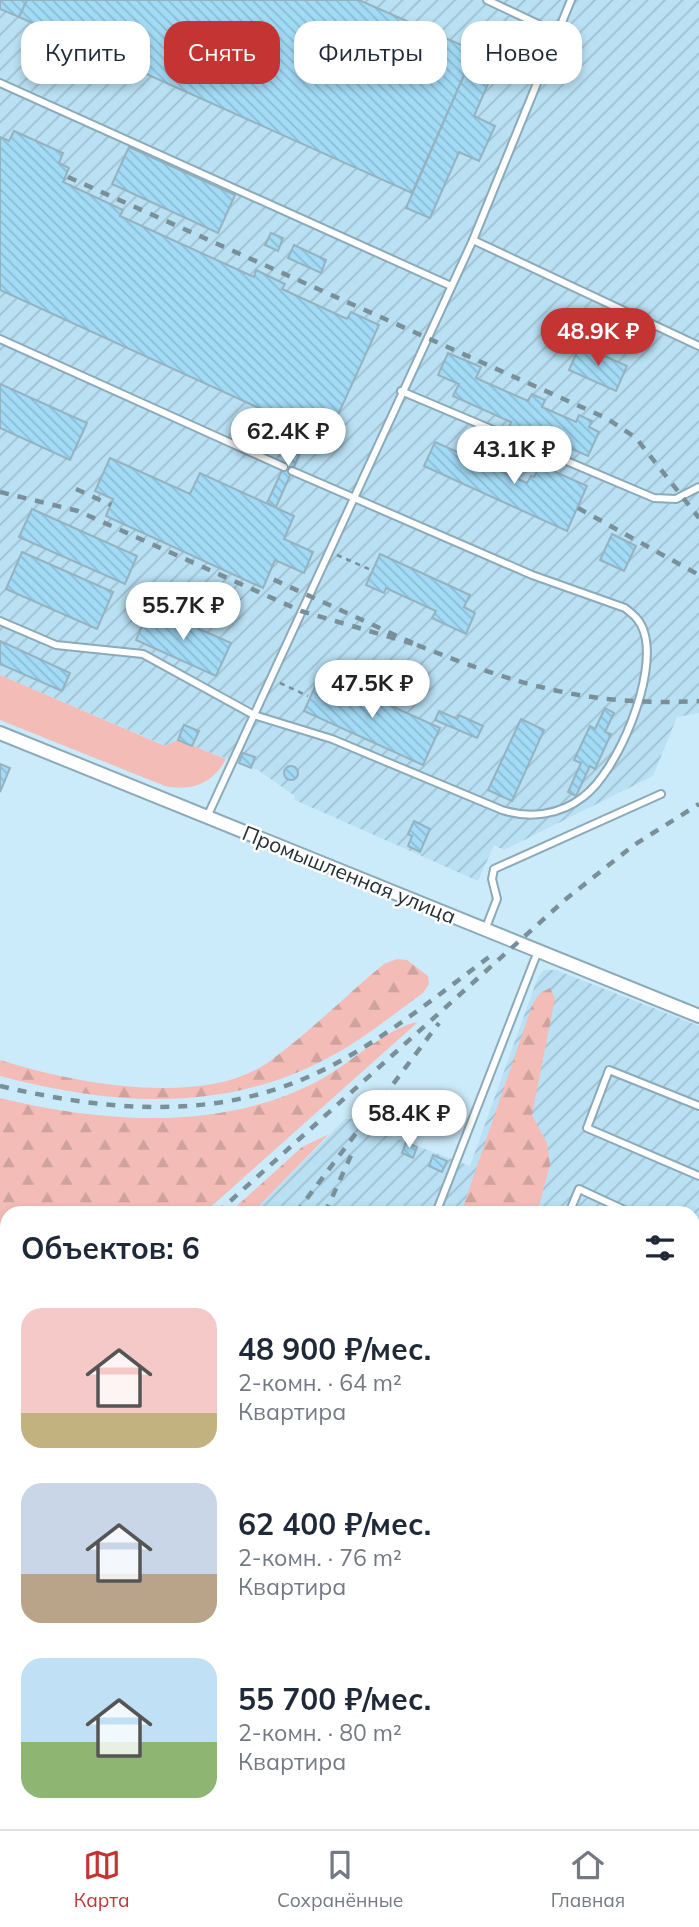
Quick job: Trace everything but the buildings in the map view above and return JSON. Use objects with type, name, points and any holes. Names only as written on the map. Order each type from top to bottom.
[{"type":"street","name":"Промышленная улица","points":[[0,733],[699,1016]]},
{"type":"lane","points":[[487,0],[532,21]]},
{"type":"lane","points":[[562,21],[570,0]]},
{"type":"lane","points":[[0,83],[450,286]]},
{"type":"lane","points":[[207,817],[401,391],[473,240],[536,84]]},
{"type":"lane","points":[[473,240],[699,346]]},
{"type":"lane","points":[[0,339],[284,467]]},
{"type":"lane","points":[[401,391],[654,499],[676,499],[699,487]]},
{"type":"lane","points":[[0,621],[56,645],[143,654],[254,715],[331,739],[516,815],[549,813],[583,797],[607,771],[623,741],[638,701],[646,664],[645,632],[638,618],[613,602],[532,575],[292,471]]},
{"type":"lane","points":[[485,930],[498,899],[492,879],[494,869],[661,794]]},
{"type":"lane","points":[[439,1206],[538,951]]},
{"type":"lane","points":[[699,1107],[609,1070],[587,1129],[699,1176]]},
{"type":"lane","points":[[572,1206],[579,1189],[616,1206]]},
{"type":"path","points":[[329,551],[369,569]]},
{"type":"path","points":[[270,679],[308,696]]},
{"type":"shaded area","points":[[0,0],[699,0],[699,713],[677,717],[653,776],[504,850],[494,845],[478,881],[295,800],[295,796],[258,770],[178,741],[166,746],[0,675]]},
{"type":"shaded area","points":[[544,970],[556,970],[699,1026],[699,1206],[259,1206],[346,1118],[362,1121],[372,1129],[470,1166],[538,977]]},
{"type":"green space","points":[[0,675],[165,746],[178,740],[226,759],[221,768],[201,784],[165,786],[0,720]]},
{"type":"green space","points":[[397,959],[407,960],[428,976],[429,984],[423,993],[339,1052],[287,1077],[247,1089],[165,1099],[124,1098],[41,1086],[0,1076],[0,1060],[63,1077],[137,1087],[175,1088],[210,1084],[243,1076],[270,1061],[384,964]]},
{"type":"green space","points":[[550,988],[555,998],[532,1115],[547,1143],[550,1165],[539,1206],[463,1206],[533,1003],[540,993]]},
{"type":"green space","points":[[418,1022],[212,1206],[0,1206],[0,1098],[39,1107],[120,1117],[161,1118],[242,1109],[281,1097],[318,1081],[406,1025]]},
{"type":"green space","points":[[329,1134],[259,1206],[237,1206],[302,1147]]},
{"type":"railway","points":[[68,177],[606,418],[636,438],[699,518]]},
{"type":"railway","points":[[76,489],[111,505]]},
{"type":"railway","points":[[0,492],[78,511],[301,611],[417,645],[268,577]]},
{"type":"railway","points":[[578,508],[699,575]]},
{"type":"railway","points":[[417,645],[521,682],[555,690],[623,700],[699,701]]},
{"type":"railway","points":[[225,1206],[566,899],[634,845],[699,804]]},
{"type":"railway","points":[[0,1086],[78,1101],[155,1107],[194,1106],[270,1091],[332,1066],[355,1052],[402,1022],[489,957]]},
{"type":"railway","points":[[301,1206],[439,1023]]},
{"type":"railway","points":[[328,1206],[353,1151]]}]
